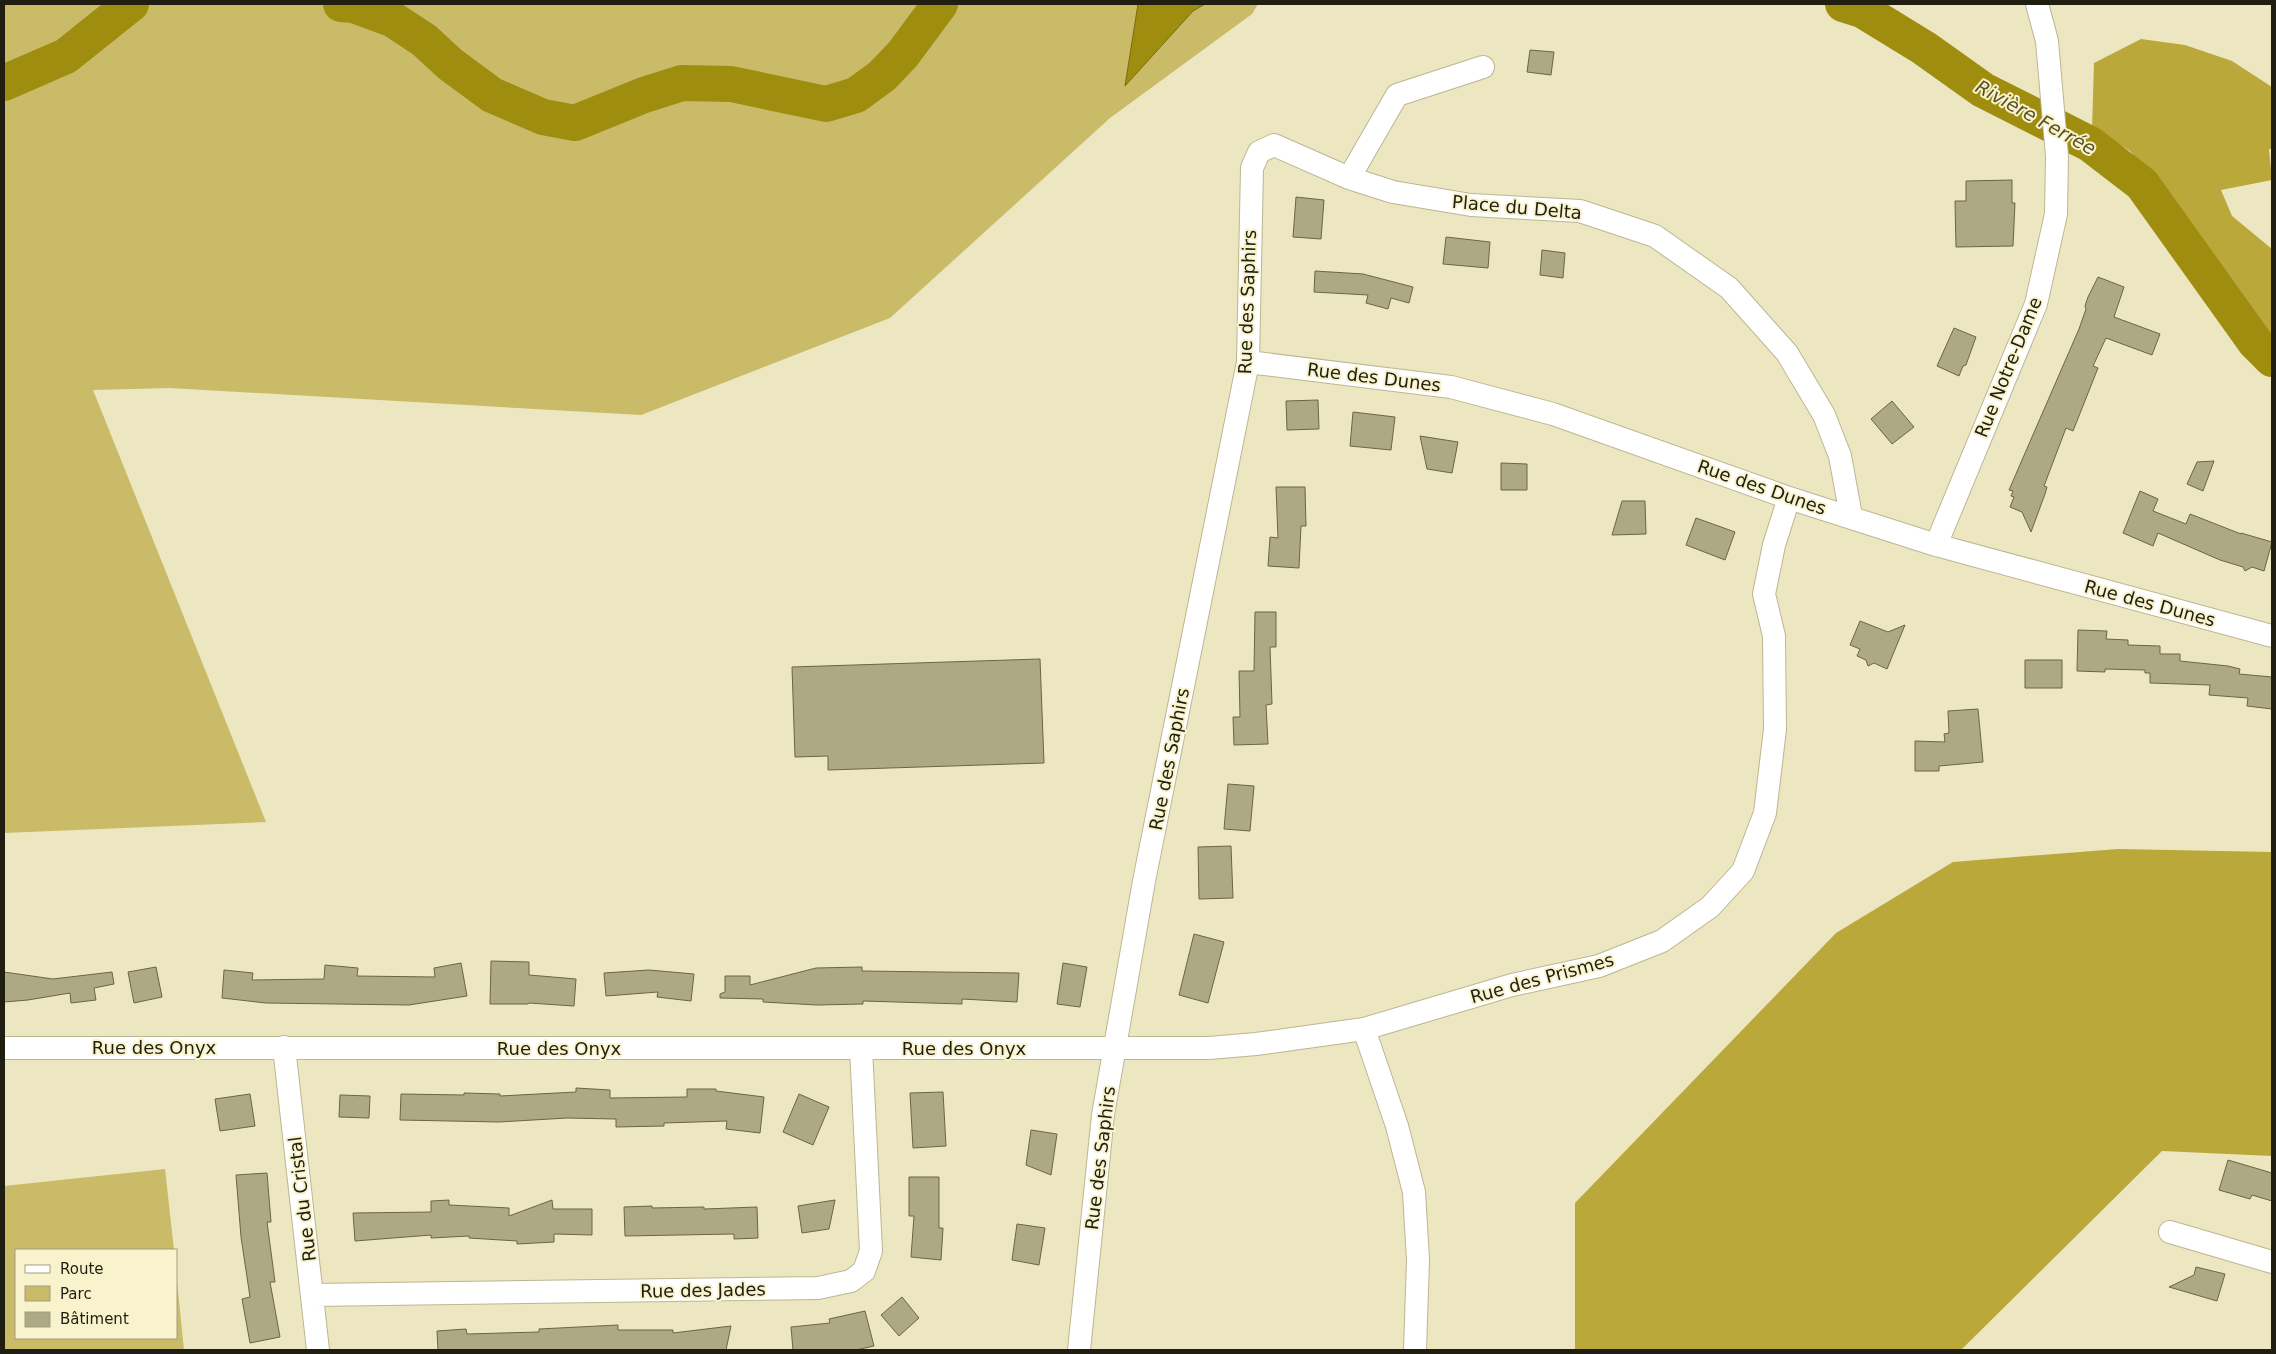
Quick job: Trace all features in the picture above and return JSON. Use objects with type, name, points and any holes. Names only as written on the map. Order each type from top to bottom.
[{"type":"street","name":"Rue Notre-Dame","points":[[1936,545],[2036,304],[2056,214],[2057,156],[2047,41],[2037,4]]},
{"type":"street","points":[[1349,178],[1397,95],[1483,67]]},
{"type":"street","name":"Place du Delta","points":[[1252,168],[1259,152],[1274,145],[1349,178],[1392,192],[1471,205],[1580,211],[1655,236],[1729,288],[1787,353],[1824,414],[1840,456],[1851,516]]},
{"type":"street","name":"Rue des Saphirs","points":[[1079,1350],[1103,1115],[1146,872],[1248,362],[1252,168]]},
{"type":"street","name":"Rue des Dunes","points":[[1248,362],[1451,387],[1553,414],[1789,498],[1851,516],[1936,545],[2272,636]]},
{"type":"street","name":"Rue des Prismes","points":[[1115,1048],[1209,1048],[1256,1044],[1364,1029],[1512,986],[1599,966],[1662,941],[1710,907],[1743,871],[1765,813],[1775,720],[1774,636],[1764,594],[1774,545],[1789,498]]},
{"type":"street","points":[[1364,1029],[1397,1126],[1414,1192],[1418,1260],[1415,1350]]},
{"type":"street","name":"Rue du Cristal","points":[[284,1047],[318,1350]]},
{"type":"street","name":"Rue des Onyx","points":[[4,1048],[1115,1048]]},
{"type":"street","name":"Rue des Jades","points":[[313,1295],[818,1288],[851,1281],[864,1271],[871,1251],[861,1048]]},
{"type":"street","points":[[2170,1232],[2272,1262]]},
{"type":"green space","points":[[4,4],[1258,4],[1252,14],[1110,118],[890,318],[641,415],[170,388],[93,390],[266,822],[4,833]]},
{"type":"green space","points":[[165,1169],[174,1249],[15,1249],[15,1339],[178,1339],[178,1292],[184,1350],[4,1350],[4,1186]]},
{"type":"shaded area","points":[[1138,4],[1205,4],[1193,11],[1125,86]]},
{"type":"shaded area","points":[[2141,39],[2185,45],[2232,61],[2272,87],[2272,149],[2269,149],[2272,180],[2221,190],[2232,216],[2272,249],[2272,335],[2208,258],[2161,187],[2130,151],[2092,128],[2094,63]]},
{"type":"shaded area","points":[[2118,849],[2272,852],[2272,1156],[2162,1151],[1961,1350],[1575,1350],[1575,1203],[1836,933],[1953,862]]},
{"type":"building","points":[[1530,50],[1554,52],[1551,75],[1527,72]]},
{"type":"building","points":[[2012,180],[2012,203],[2015,203],[2013,246],[1956,247],[1955,201],[1966,201],[1966,181]]},
{"type":"building","points":[[1296,197],[1324,200],[1321,239],[1293,237]]},
{"type":"building","points":[[1446,237],[1490,242],[1488,268],[1443,264]]},
{"type":"building","points":[[1542,250],[1565,253],[1563,278],[1540,275]]},
{"type":"building","points":[[1315,271],[1363,274],[1413,287],[1409,303],[1391,298],[1388,309],[1366,303],[1368,295],[1314,292]]},
{"type":"building","points":[[2098,277],[2124,287],[2114,317],[2160,334],[2152,355],[2106,338],[2093,366],[2098,368],[2073,431],[2066,428],[2044,486],[2047,487],[2031,532],[2022,512],[2010,507],[2014,497],[2011,496],[2013,491],[2009,490],[2079,329],[2088,297]]},
{"type":"building","points":[[1954,328],[1976,337],[1966,365],[1963,366],[1959,376],[1937,366]]},
{"type":"building","points":[[1318,400],[1319,429],[1287,430],[1286,401]]},
{"type":"building","points":[[1892,401],[1914,427],[1892,444],[1871,419]]},
{"type":"building","points":[[1353,412],[1395,417],[1391,450],[1350,446]]},
{"type":"building","points":[[1420,436],[1458,442],[1452,473],[1427,469]]},
{"type":"building","points":[[2214,461],[2203,491],[2187,484],[2197,462]]},
{"type":"building","points":[[1501,463],[1527,464],[1527,490],[1501,490]]},
{"type":"building","points":[[1276,487],[1305,487],[1306,526],[1301,526],[1299,568],[1268,566],[1270,537],[1278,538]]},
{"type":"building","points":[[2140,491],[2158,499],[2153,511],[2186,524],[2190,514],[2241,534],[2272,542],[2264,571],[2252,567],[2245,571],[2243,567],[2220,560],[2158,533],[2153,546],[2123,533]]},
{"type":"building","points":[[1622,501],[1645,501],[1646,534],[1612,535]]},
{"type":"building","points":[[1696,518],[1735,532],[1725,560],[1686,545]]},
{"type":"building","points":[[1255,612],[1276,612],[1276,647],[1270,647],[1272,704],[1266,705],[1268,744],[1234,745],[1233,717],[1240,717],[1239,671],[1254,671]]},
{"type":"building","points":[[1860,621],[1888,632],[1905,625],[1887,669],[1874,663],[1868,666],[1866,660],[1857,656],[1860,649],[1850,645]]},
{"type":"building","points":[[2078,630],[2107,631],[2106,639],[2128,640],[2128,645],[2160,646],[2160,654],[2180,654],[2180,661],[2228,666],[2240,669],[2239,674],[2272,677],[2272,709],[2247,706],[2248,698],[2209,695],[2210,685],[2150,683],[2150,673],[2145,673],[2145,670],[2105,669],[2105,672],[2077,671]]},
{"type":"building","points":[[1040,659],[1044,763],[828,770],[828,756],[795,757],[792,667]]},
{"type":"building","points":[[2025,660],[2062,660],[2062,688],[2025,688]]},
{"type":"building","points":[[1978,709],[1983,762],[1939,766],[1939,771],[1915,771],[1915,741],[1945,742],[1944,734],[1949,733],[1948,711]]},
{"type":"building","points":[[1228,784],[1254,786],[1250,831],[1224,829]]},
{"type":"building","points":[[1231,846],[1233,898],[1199,899],[1198,847]]},
{"type":"building","points":[[1194,934],[1224,942],[1208,1003],[1179,995]]},
{"type":"building","points":[[491,961],[529,962],[529,975],[576,979],[574,1006],[529,1003],[490,1004]]},
{"type":"building","points":[[461,963],[467,996],[409,1005],[266,1003],[222,998],[224,970],[253,973],[252,980],[324,979],[325,965],[358,968],[357,976],[435,977],[434,968]]},
{"type":"building","points":[[1063,963],[1087,967],[1080,1007],[1057,1004]]},
{"type":"building","points":[[156,967],[162,997],[134,1003],[128,972]]},
{"type":"building","points":[[862,967],[862,971],[1019,973],[1017,1002],[962,999],[962,1004],[863,1001],[863,1004],[817,1005],[763,1002],[763,999],[720,998],[720,994],[725,992],[725,976],[750,976],[750,985],[816,968]]},
{"type":"building","points":[[649,970],[694,974],[691,1001],[657,997],[658,992],[606,996],[604,973]]},
{"type":"building","points":[[4,972],[53,979],[112,972],[114,984],[94,988],[96,1000],[71,1003],[70,993],[4,1002]]},
{"type":"building","points":[[576,1088],[610,1090],[610,1098],[687,1097],[687,1089],[716,1089],[716,1091],[764,1097],[760,1133],[726,1129],[727,1121],[664,1123],[664,1126],[616,1127],[616,1119],[567,1118],[499,1122],[400,1120],[401,1094],[464,1095],[464,1093],[500,1094],[500,1096],[576,1092]]},
{"type":"building","points":[[943,1092],[946,1146],[913,1148],[910,1093]]},
{"type":"building","points":[[250,1094],[255,1126],[220,1131],[215,1099]]},
{"type":"building","points":[[799,1094],[829,1107],[813,1145],[783,1132]]},
{"type":"building","points":[[340,1095],[370,1096],[369,1118],[339,1117]]},
{"type":"building","points":[[1031,1130],[1057,1134],[1051,1175],[1026,1165]]},
{"type":"building","points":[[2228,1160],[2272,1173],[2272,1201],[2252,1195],[2250,1199],[2219,1190]]},
{"type":"building","points":[[267,1173],[271,1222],[267,1222],[275,1282],[270,1282],[280,1337],[250,1343],[242,1299],[250,1297],[241,1237],[236,1175]]},
{"type":"building","points":[[909,1177],[939,1177],[939,1228],[943,1228],[941,1260],[911,1257],[914,1216],[909,1216]]},
{"type":"building","points":[[449,1200],[449,1205],[509,1208],[509,1216],[552,1200],[553,1209],[592,1209],[592,1235],[554,1234],[554,1242],[517,1244],[517,1241],[469,1238],[469,1236],[431,1238],[431,1235],[355,1241],[353,1213],[431,1212],[431,1201]]},
{"type":"building","points":[[835,1200],[829,1229],[802,1233],[798,1206]]},
{"type":"building","points":[[652,1206],[652,1208],[704,1207],[704,1209],[757,1207],[758,1238],[734,1239],[734,1234],[625,1236],[624,1207]]},
{"type":"building","points":[[1017,1224],[1045,1228],[1039,1265],[1012,1260]]},
{"type":"building","points":[[2196,1267],[2225,1274],[2217,1301],[2169,1287],[2194,1275]]},
{"type":"building","points":[[902,1297],[919,1318],[899,1336],[881,1315]]},
{"type":"building","points":[[865,1311],[874,1346],[856,1350],[793,1350],[791,1327],[830,1323],[829,1319]]},
{"type":"building","points":[[618,1325],[618,1330],[673,1330],[673,1333],[731,1326],[726,1350],[438,1350],[437,1331],[466,1329],[467,1334],[539,1332],[539,1329]]},
{"type":"waterway","name":"Rivière Ferrée","points":[[4,83],[66,56],[131,4]]},
{"type":"waterway","name":"Rivière Ferrée","points":[[341,4],[354,5],[392,19],[424,40],[450,64],[492,95],[543,117],[575,123],[644,95],[682,83],[731,84],[826,104],[856,95],[882,76],[903,54],[940,4]]},
{"type":"waterway","name":"Rivière Ferrée","points":[[1843,4],[1862,10],[1924,48],[1983,90],[2090,144],[2142,184],[2255,342],[2272,359]]}]
